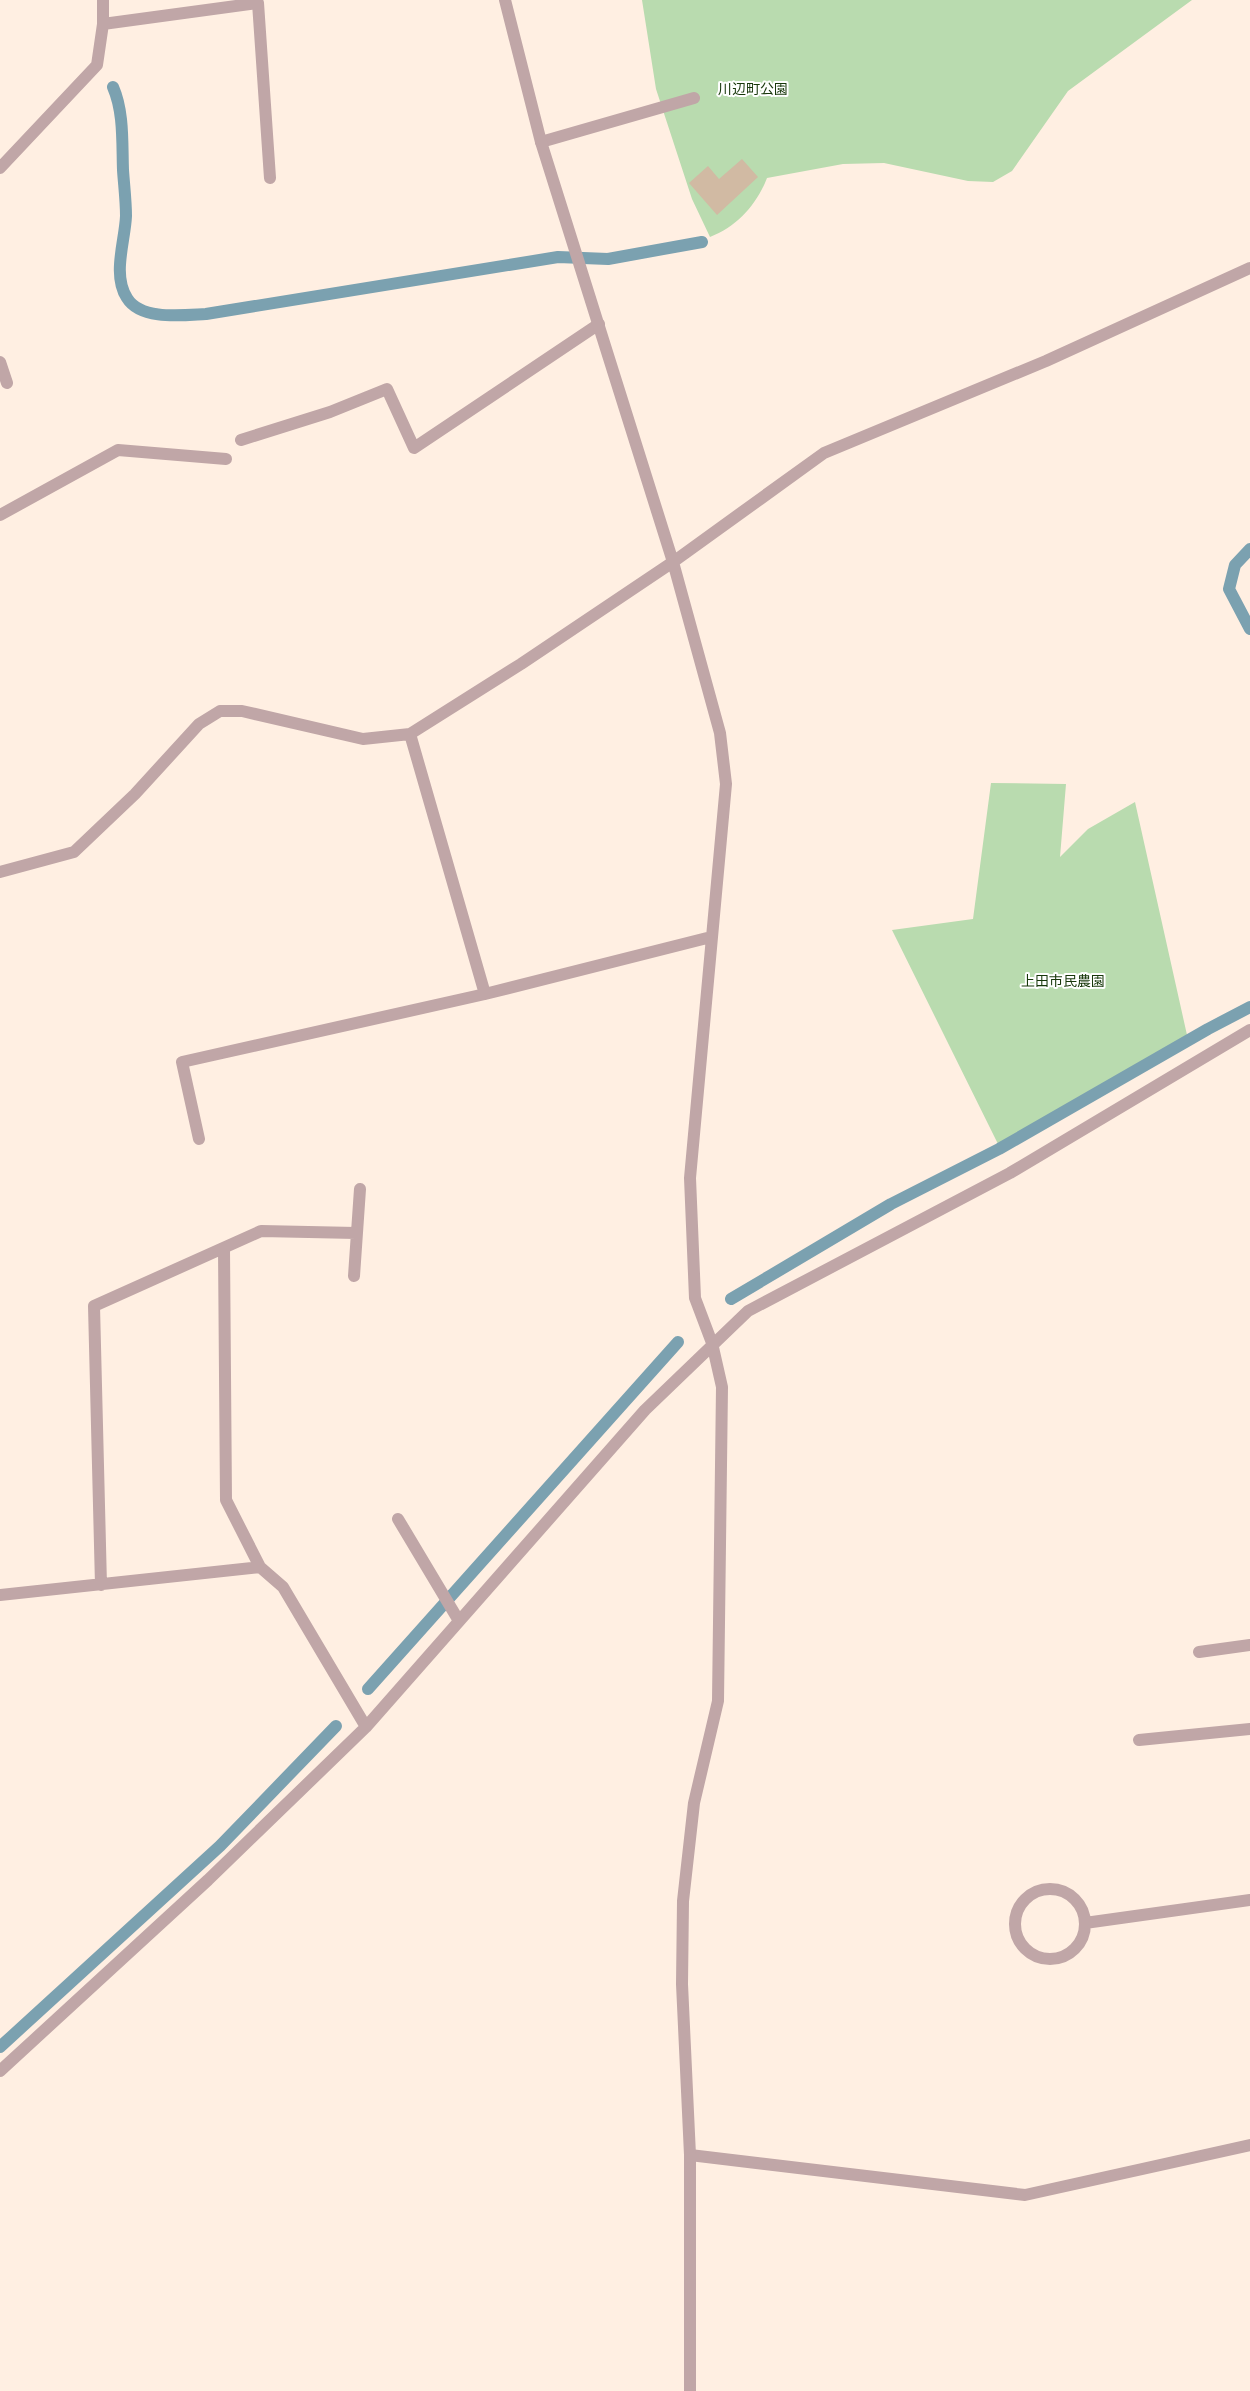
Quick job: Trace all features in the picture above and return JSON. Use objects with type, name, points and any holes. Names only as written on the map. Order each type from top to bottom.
[{"type":"street","points":[[0,168],[96,65],[103,24],[103,0]]},
{"type":"street","points":[[505,0],[541,142],[673,562],[720,733],[726,784],[690,1178],[695,1298],[712,1344],[722,1387],[718,1701],[694,1803],[683,1900],[682,1984],[690,2155],[690,2391]]},
{"type":"street","points":[[103,24],[258,3],[270,178]]},
{"type":"street","points":[[541,142],[694,98]]},
{"type":"street","points":[[0,872],[74,852],[135,794],[199,724],[220,711],[242,711],[363,739],[410,734],[521,664],[673,562],[824,453],[1046,361],[1250,268]]},
{"type":"street","points":[[241,440],[330,412],[387,389],[414,448],[599,324]]},
{"type":"street","points":[[0,362],[7,383]]},
{"type":"street","points":[[0,515],[118,450],[226,460]]},
{"type":"street","points":[[410,734],[485,994]]},
{"type":"street","points":[[198,1139],[182,1062],[485,994],[712,937]]},
{"type":"street","points":[[0,2071],[208,1880],[366,1727],[645,1410],[748,1311],[1010,1173],[1250,1030]]},
{"type":"street","points":[[354,1276],[360,1188]]},
{"type":"street","points":[[101,1585],[94,1306],[261,1231],[356,1233]]},
{"type":"street","points":[[224,1249],[226,1500],[260,1567],[283,1587],[366,1727]]},
{"type":"street","points":[[398,1519],[459,1622]]},
{"type":"street","points":[[0,1595],[260,1567]]},
{"type":"street","points":[[1200,1652],[1250,1645]]},
{"type":"street","points":[[1139,1740],[1250,1730]]},
{"type":"street","points":[[1046,1889],[1058,1890],[1077,1902],[1083,1912],[1085,1923],[1083,1935],[1078,1946],[1059,1958],[1036,1957],[1018,1941],[1015,1930],[1018,1907],[1035,1892],[1046,1889]]},
{"type":"street","points":[[1085,1923],[1250,1900]]},
{"type":"street","points":[[690,2155],[1026,2195],[1250,2144]]},
{"type":"green space","name":"川辺町公園","points":[[642,0],[1192,0],[1068,91],[1012,171],[993,182],[968,181],[884,163],[843,164],[767,178],[758,197],[745,213],[729,227],[710,237],[692,199],[656,89]]},
{"type":"green space","name":"上田市民農園","points":[[991,783],[1066,784],[1060,857],[1088,829],[1135,802],[1187,1035],[998,1144],[892,930],[973,919]]},
{"type":"building","points":[[742,159],[758,177],[717,215],[689,183],[708,166],[719,179]]},
{"type":"waterway","points":[[113,87],[121,117],[126,210],[120,258],[120,279],[127,298],[142,310],[152,313],[163,315],[206,314],[558,257],[608,259],[702,242]]},
{"type":"waterway","points":[[1250,549],[1235,565],[1229,589],[1250,629]]},
{"type":"waterway","points":[[731,1299],[891,1204],[999,1149],[1208,1029],[1250,1007]]},
{"type":"waterway","points":[[368,1689],[678,1342]]},
{"type":"waterway","points":[[0,2047],[220,1846],[336,1726]]}]
